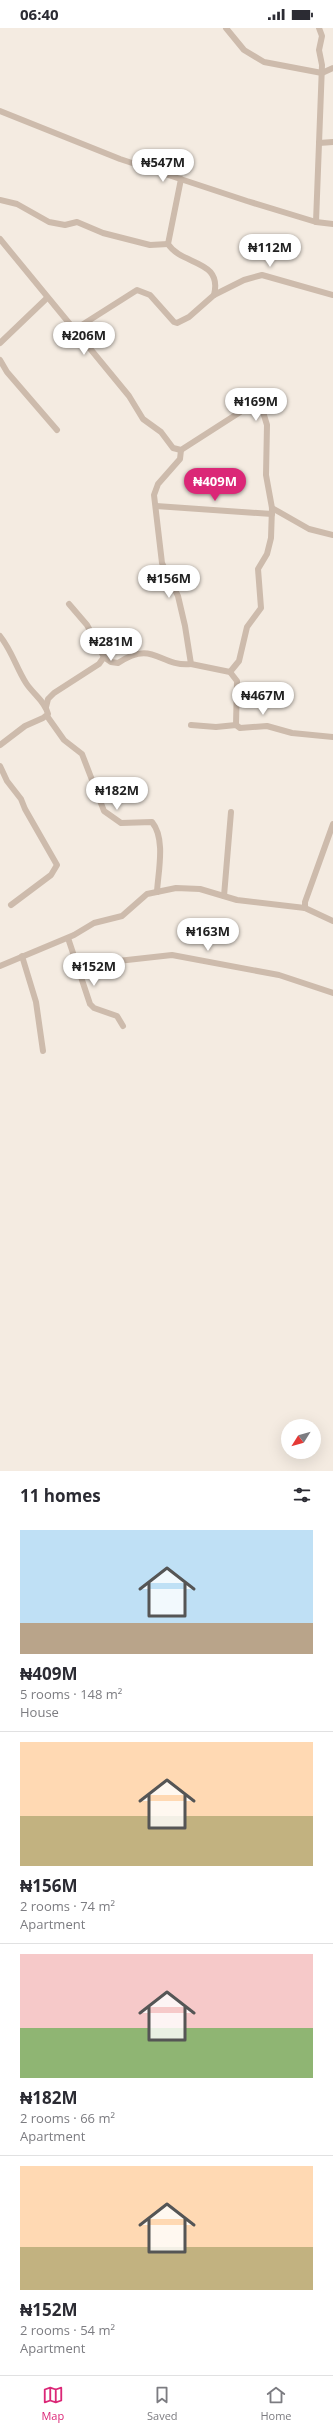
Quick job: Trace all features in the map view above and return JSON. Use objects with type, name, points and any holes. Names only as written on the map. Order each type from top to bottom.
[{"type":"street","points":[[226,28],[244,50],[254,58],[264,62],[322,73],[333,68]]},
{"type":"street","points":[[316,222],[322,73],[318,50],[322,36],[319,28]]},
{"type":"street","points":[[0,111],[120,159],[316,222],[333,224]]},
{"type":"street","points":[[319,143],[333,142]]},
{"type":"street","points":[[181,179],[168,244],[172,251],[209,269],[215,282],[214,295]]},
{"type":"street","points":[[0,200],[17,204],[49,222],[65,225],[77,222],[103,233],[150,245],[168,244]]},
{"type":"street","points":[[0,239],[129,396],[143,419],[161,432],[173,448],[181,450]]},
{"type":"street","points":[[74,330],[137,290],[150,295],[174,322],[177,323],[189,317],[214,295],[244,280],[262,275],[333,295]]},
{"type":"street","points":[[0,343],[47,298]]},
{"type":"street","points":[[0,360],[7,372],[57,430]]},
{"type":"street","points":[[191,664],[185,626],[178,596],[162,563],[154,495],[158,484],[177,464],[181,450],[248,407],[254,405],[260,408],[267,425],[266,475],[272,511],[270,543],[267,554],[258,569],[261,608],[247,627],[238,661],[230,672]]},
{"type":"street","points":[[156,506],[272,511],[309,529],[333,535]]},
{"type":"street","points":[[69,604],[87,625],[104,657],[111,662],[118,663],[133,654],[145,652],[174,663],[191,664],[230,672],[237,681],[236,725]]},
{"type":"street","points":[[0,636],[10,648],[26,683],[46,707]]},
{"type":"street","points":[[104,657],[99,664],[54,693],[48,699],[46,716],[64,740],[82,754],[104,811],[121,823],[152,822],[155,826],[160,852],[157,892]]},
{"type":"street","points":[[0,746],[25,726],[46,716]]},
{"type":"street","points":[[190,725],[216,727],[236,725],[240,728],[266,726],[292,733],[333,736]]},
{"type":"street","points":[[0,766],[7,781],[21,799],[25,809],[57,865],[51,875],[11,905]]},
{"type":"street","points":[[224,896],[231,812]]},
{"type":"street","points":[[305,908],[305,902],[333,824]]},
{"type":"street","points":[[0,966],[68,938],[94,923],[122,916],[142,897],[176,888],[200,889],[237,900],[305,908],[333,921]]},
{"type":"street","points":[[68,938],[90,1004],[94,1008],[118,1016],[123,1026]]},
{"type":"street","points":[[79,970],[124,960],[172,955],[279,975],[333,993]]},
{"type":"street","points":[[22,956],[36,1002],[43,1051]]}]
